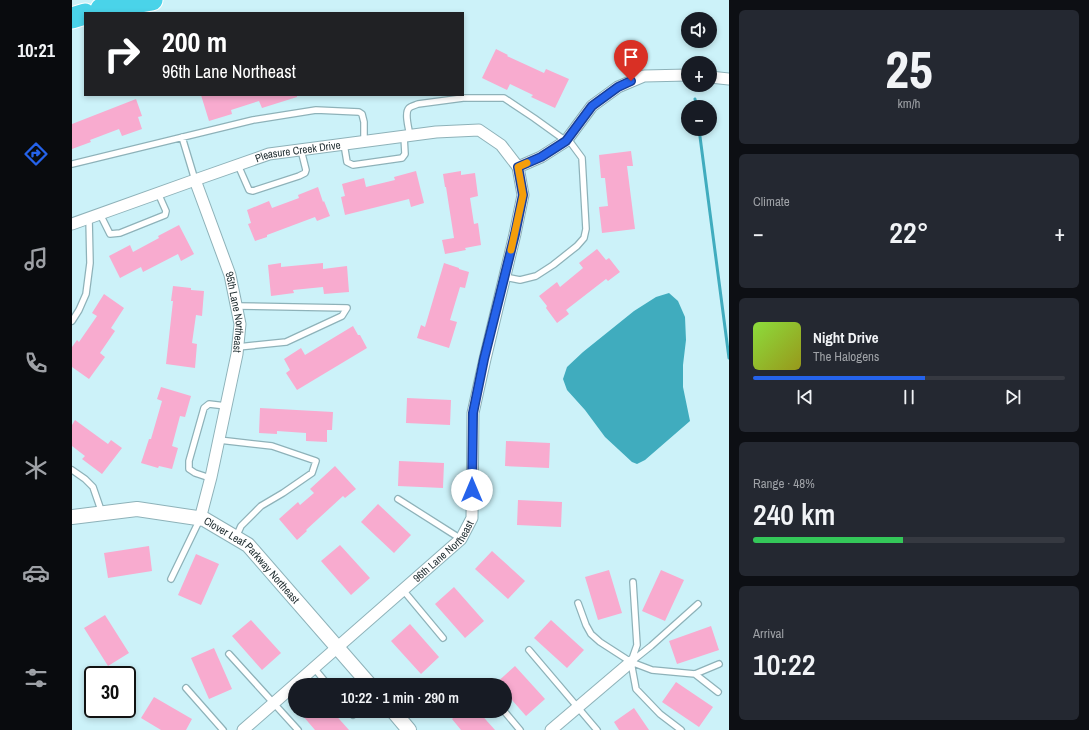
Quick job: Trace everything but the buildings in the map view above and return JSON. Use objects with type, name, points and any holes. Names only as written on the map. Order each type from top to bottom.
[{"type":"highway","points":[[91,12],[129,0]]},
{"type":"highway","points":[[91,12],[152,0]]},
{"type":"highway","points":[[72,18],[84,14]]},
{"type":"street","points":[[518,167],[541,157],[566,140],[592,106],[618,87],[644,76],[681,75]]},
{"type":"street","points":[[717,78],[729,79]]},
{"type":"street","name":"Pleasure Creek Drive","points":[[72,224],[269,154],[436,132],[479,130],[501,146],[518,167]]},
{"type":"street","name":"96th Lane Northeast","points":[[243,730],[461,539],[472,518],[473,413],[484,359],[505,277],[523,195],[518,167]]},
{"type":"street","name":"95th Lane Northeast","points":[[195,180],[230,275],[240,324],[237,354],[219,440],[200,519]]},
{"type":"street","name":"Clover Leaf Parkway Northeast","points":[[72,517],[138,509],[204,519],[248,545],[364,678]]},
{"type":"street","points":[[551,730],[631,662]]},
{"type":"street","points":[[399,718],[409,730]]},
{"type":"lane","points":[[344,144],[348,162],[353,165],[402,158],[405,154],[407,136],[406,113],[409,109],[418,104],[463,98],[504,98],[566,140],[582,158],[586,229],[584,238],[577,246],[553,265],[536,276],[520,280],[505,277]]},
{"type":"lane","points":[[72,164],[253,120],[316,110],[359,112],[362,114],[364,122],[364,142]]},
{"type":"lane","points":[[182,137],[195,180]]},
{"type":"lane","points":[[238,165],[249,190],[253,191],[305,173],[306,170],[301,150]]},
{"type":"lane","points":[[100,214],[110,234],[120,233],[165,215],[166,211],[158,193]]},
{"type":"lane","points":[[72,321],[86,294],[90,262],[89,218]]},
{"type":"lane","points":[[236,306],[347,308],[342,316],[286,342],[238,347]]},
{"type":"lane","points":[[210,478],[188,469],[189,461],[204,408],[209,404],[226,406]]},
{"type":"lane","points":[[219,440],[272,446],[316,461],[312,473],[261,506],[241,526],[236,538]]},
{"type":"lane","points":[[72,470],[86,479],[93,487],[102,513]]},
{"type":"lane","points":[[398,499],[461,539]]},
{"type":"lane","points":[[171,579],[200,519]]},
{"type":"lane","points":[[633,582],[637,645],[631,662],[636,689],[660,714],[681,730]]},
{"type":"lane","points":[[403,590],[443,638]]},
{"type":"lane","points":[[578,603],[586,625],[592,634],[600,642],[631,662],[652,670],[695,674],[719,664]]},
{"type":"lane","points":[[631,662],[698,604]]},
{"type":"lane","points":[[529,650],[597,730]]},
{"type":"lane","points":[[229,654],[298,730]]},
{"type":"lane","points":[[314,668],[322,678]]},
{"type":"lane","points":[[695,674],[718,692]]},
{"type":"lane","points":[[186,688],[223,730]]},
{"type":"lane","points":[[510,718],[520,730]]},
{"type":"water","points":[[669,293],[678,301],[685,317],[686,340],[683,365],[683,387],[690,421],[645,460],[637,464],[632,462],[605,437],[585,410],[567,390],[563,379],[567,367],[583,352],[634,311],[656,297]]},
{"type":"waterway","points":[[700,136],[729,358]]},
{"type":"slow traffic","points":[[511,250],[523,195],[518,167],[527,163]]},
{"type":"route","points":[[472,490],[473,413],[484,359],[515,234],[523,195],[518,167],[541,157],[566,141],[592,106],[618,87],[631,81]]}]
